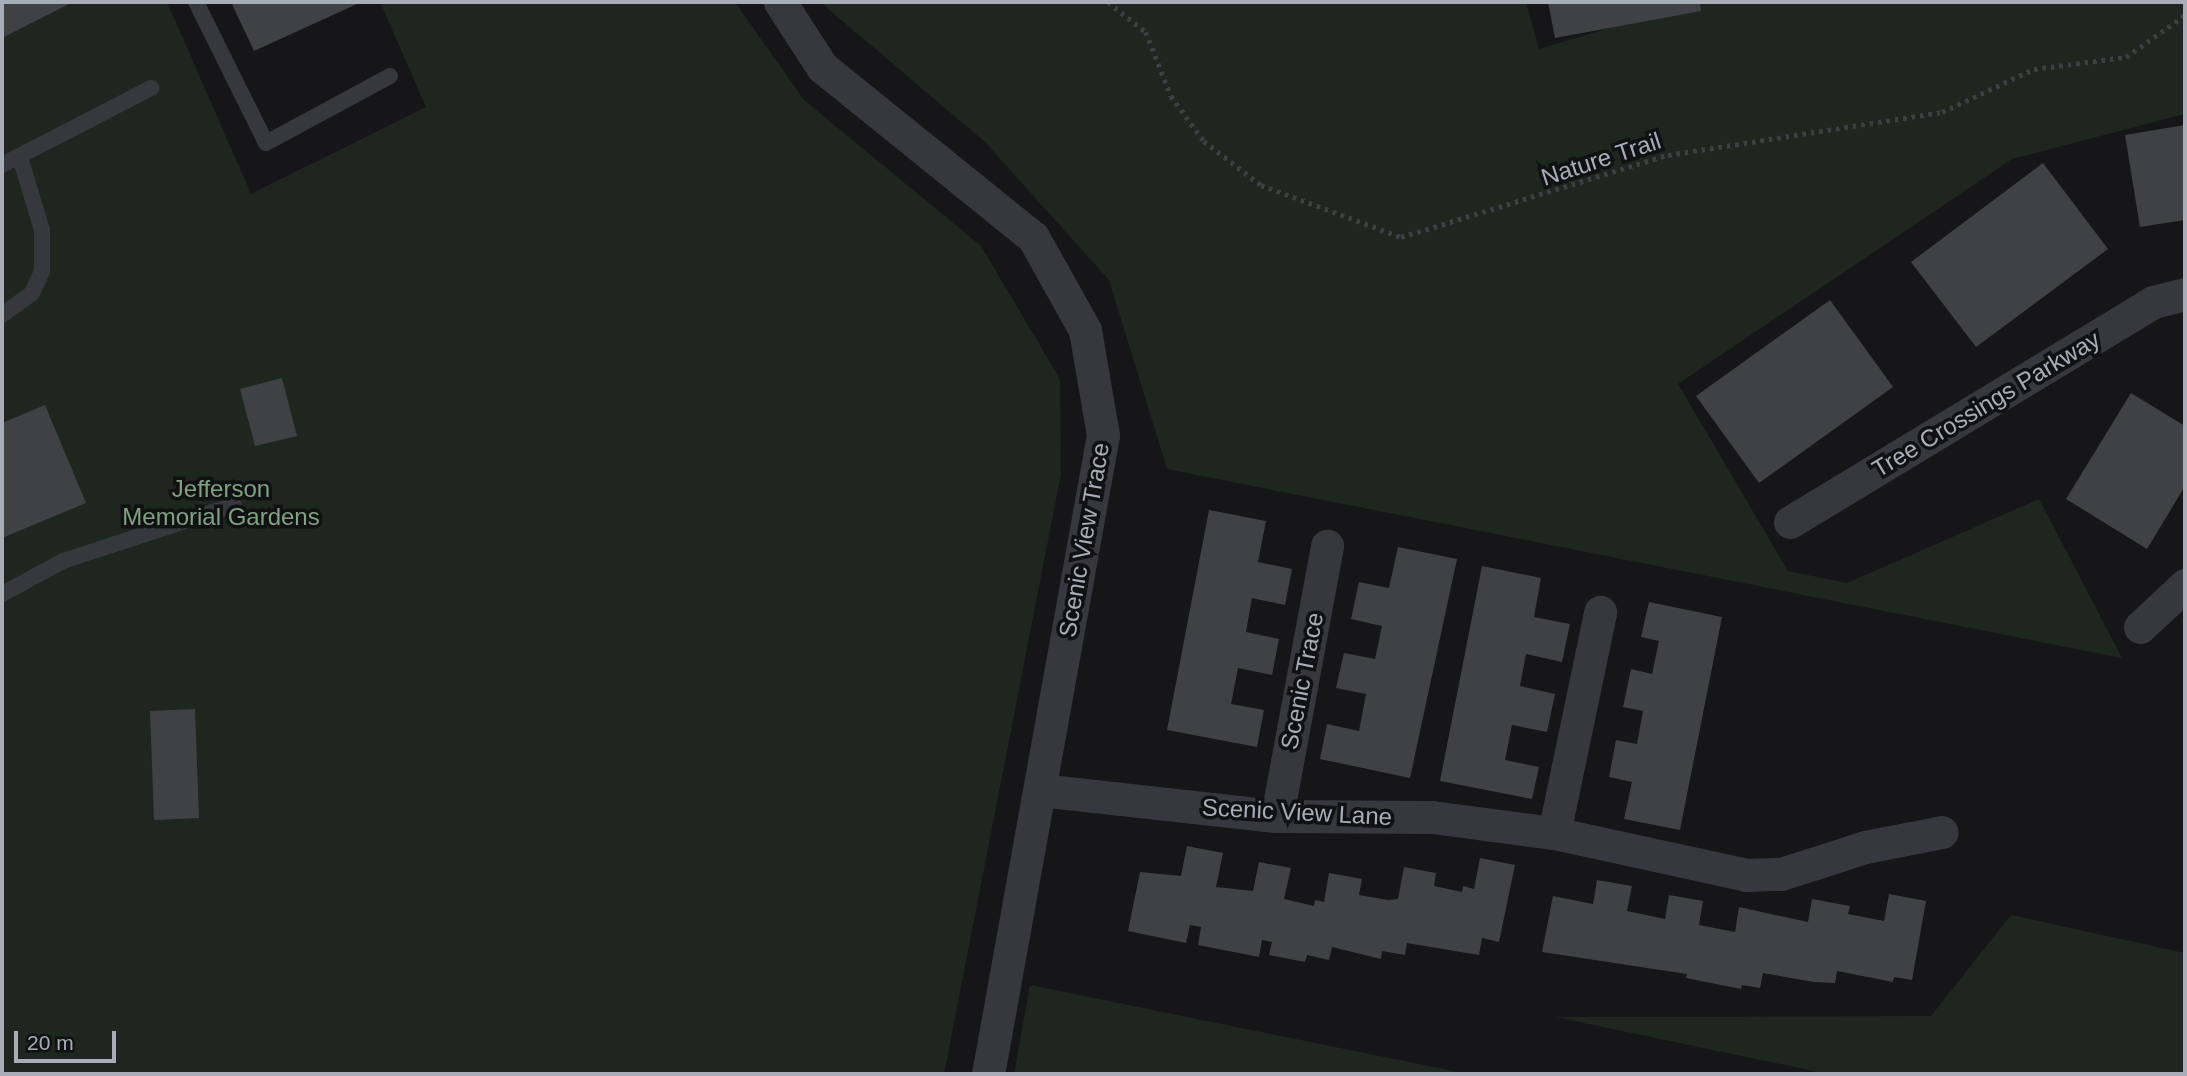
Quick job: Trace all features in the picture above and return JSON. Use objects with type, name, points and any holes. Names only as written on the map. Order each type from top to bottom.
[{"type":"street","name":"Scenic View Trace","points":[[780,2],[822,67],[1032,237],[1085,330],[1103,435],[988,1074]]},
{"type":"street","name":"Tree Crossings Parkway","points":[[1790,522],[2153,302],[2185,294]]},
{"type":"street","name":"Scenic Trace","points":[[1276,816],[1327,546]]},
{"type":"street","points":[[2140,627],[2185,584]]},
{"type":"street","points":[[1554,834],[1601,612]]},
{"type":"street","name":"Scenic View Lane","points":[[1040,790],[1276,816],[1432,817],[1554,834],[1745,875],[1781,874],[1865,848],[1942,832]]},
{"type":"lane","points":[[196,2],[266,143],[390,76]]},
{"type":"lane","points":[[2,165],[150,89]]},
{"type":"lane","points":[[2,316],[32,293],[42,272],[41,230],[20,157]]},
{"type":"lane","points":[[2,594],[63,561],[234,505]]},
{"type":"path","name":"Nature Trail","points":[[1108,2],[1146,32],[1171,96],[1204,141],[1261,185],[1401,237],[1668,155],[1942,112],[2034,69],[2126,57],[2185,16]]},
{"type":"green space","name":"Jefferson Memorial Gardens","points":[[2,2],[167,2],[251,194],[426,107],[380,2],[735,2],[804,100],[981,246],[1060,379],[1061,474],[944,1074],[2,1074]]},
{"type":"green space","points":[[820,2],[1526,2],[1539,49],[1696,2],[2185,2],[2185,114],[2012,159],[1678,384],[1788,571],[1847,583],[2039,499],[2122,658],[1167,469],[1109,280],[985,142]]},
{"type":"green space","points":[[2011,915],[2185,953],[2185,1074],[1828,1074],[1555,1017],[1931,1016]]},
{"type":"green space","points":[[1030,985],[1468,1074],[1014,1074]]},
{"type":"building","points":[[2,2],[73,2],[2,38]]},
{"type":"building","points":[[231,2],[356,2],[357,4],[254,51]]},
{"type":"building","points":[[1548,2],[1700,2],[1701,11],[1555,38]]},
{"type":"building","points":[[2185,125],[2185,220],[2140,227],[2125,135]]},
{"type":"building","points":[[2043,163],[2108,249],[1976,347],[1911,262]]},
{"type":"building","points":[[1830,300],[1893,387],[1759,483],[1696,396]]},
{"type":"building","points":[[282,378],[297,436],[255,446],[240,389]]},
{"type":"building","points":[[2131,393],[2185,426],[2185,486],[2147,549],[2066,499]]},
{"type":"building","points":[[45,405],[86,503],[2,538],[2,423]]},
{"type":"building","points":[[1209,510],[1266,521],[1258,562],[1292,569],[1285,605],[1252,598],[1246,632],[1279,639],[1272,675],[1238,668],[1231,704],[1264,710],[1257,747],[1167,730]]},
{"type":"building","points":[[1398,547],[1457,559],[1410,778],[1320,759],[1327,724],[1359,731],[1366,694],[1336,688],[1344,653],[1375,659],[1382,626],[1351,619],[1359,582],[1389,588]]},
{"type":"building","points":[[1482,566],[1541,578],[1534,617],[1570,624],[1562,662],[1526,654],[1520,686],[1555,694],[1547,732],[1512,725],[1505,760],[1539,767],[1532,799],[1440,781]]},
{"type":"building","points":[[1649,602],[1722,617],[1680,830],[1624,819],[1632,782],[1609,777],[1616,740],[1637,744],[1643,711],[1623,707],[1631,669],[1652,674],[1659,641],[1641,637]]},
{"type":"building","points":[[195,709],[199,818],[154,820],[150,711]]},
{"type":"building","points":[[1187,846],[1223,853],[1216,887],[1253,891],[1259,862],[1291,868],[1284,899],[1314,906],[1315,900],[1324,902],[1329,873],[1362,879],[1359,895],[1388,900],[1398,899],[1404,867],[1436,873],[1434,886],[1462,892],[1463,886],[1474,889],[1480,858],[1515,865],[1499,942],[1482,938],[1479,955],[1407,943],[1405,955],[1382,951],[1381,959],[1332,947],[1329,960],[1307,955],[1305,962],[1269,955],[1272,942],[1262,940],[1259,957],[1198,945],[1201,927],[1190,925],[1186,943],[1128,931],[1140,872],[1181,876]]},
{"type":"building","points":[[1597,880],[1632,886],[1627,911],[1665,919],[1669,895],[1703,901],[1699,925],[1735,932],[1739,907],[1808,922],[1812,899],[1850,906],[1848,914],[1884,921],[1889,894],[1926,901],[1912,980],[1894,977],[1893,982],[1837,971],[1835,983],[1763,973],[1760,988],[1742,985],[1741,989],[1686,978],[1687,974],[1542,952],[1553,896],[1593,904]]}]
